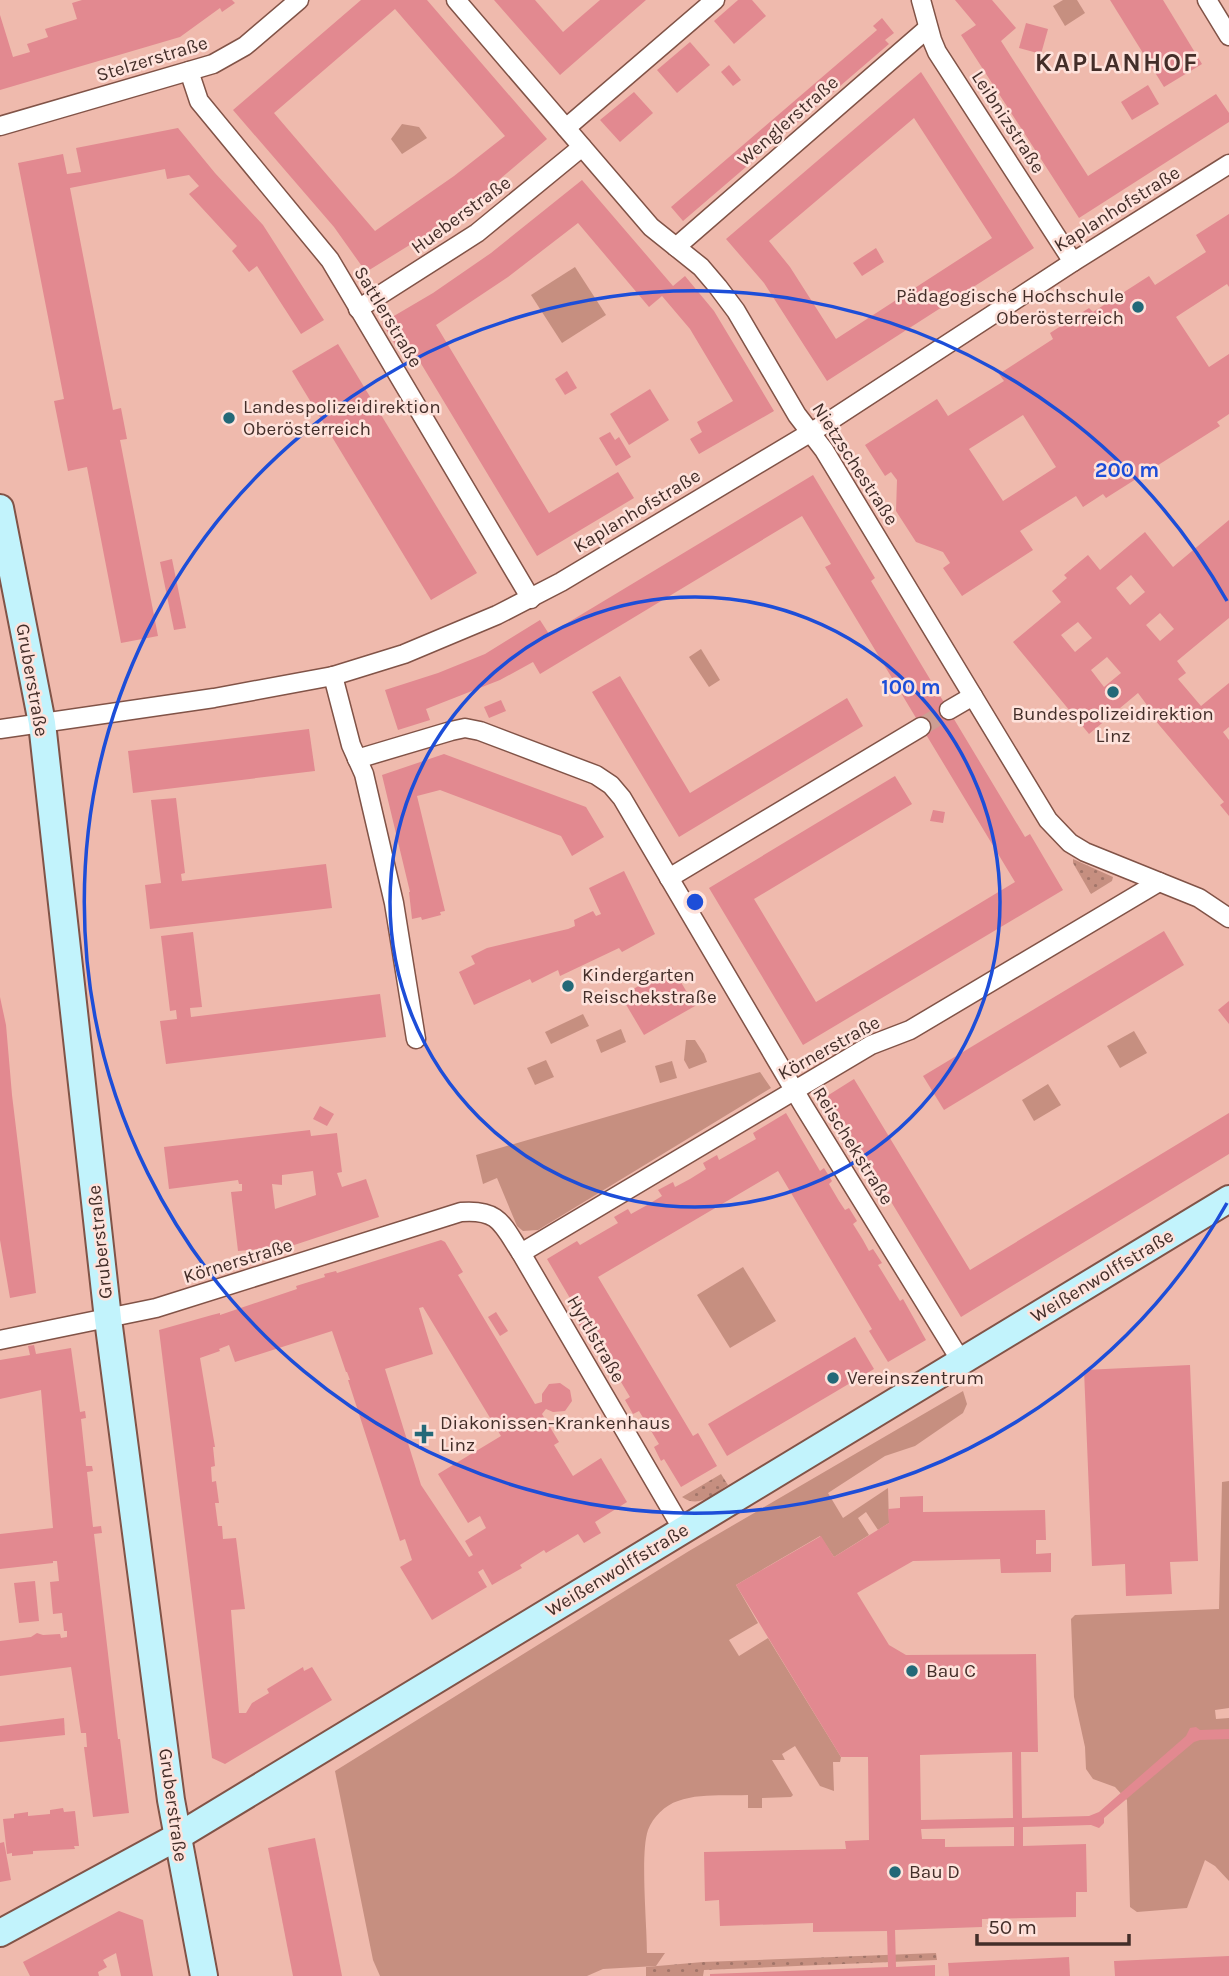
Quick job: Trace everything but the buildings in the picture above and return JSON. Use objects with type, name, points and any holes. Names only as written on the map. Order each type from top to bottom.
[{"type":"main road","name":"Gruberstraße","points":[[0,508],[42,723],[108,1319],[177,1837],[204,1976]]},
{"type":"main road","name":"Weißenwolffstraße","points":[[0,1933],[177,1837],[1229,1199]]},
{"type":"street","name":"Stelzerstraße","points":[[0,126],[189,71],[229,56],[246,46],[299,0]]},
{"type":"street","name":"Nietzschestraße","points":[[456,0],[651,227],[701,267],[736,311],[797,415],[824,450],[1048,820],[1070,843],[1085,852],[1199,898],[1229,918]]},
{"type":"street","points":[[566,128],[715,0]]},
{"type":"street","name":"Leibnizstraße","points":[[921,0],[937,52],[1073,262]]},
{"type":"street","points":[[1207,0],[1229,36]]},
{"type":"street","name":"Wenglerstraße","points":[[676,247],[928,28]]},
{"type":"street","name":"Sattlerstraße","points":[[189,71],[199,102],[330,260],[531,598]]},
{"type":"street","name":"Hueberstraße","points":[[358,309],[477,233],[582,147]]},
{"type":"street","name":"Kaplanhofstraße","points":[[0,729],[214,698],[333,676],[404,654],[497,615],[531,598],[810,432],[1229,164]]},
{"type":"street","points":[[333,676],[351,744],[364,774],[394,903],[415,1039]]},
{"type":"street","points":[[949,710],[974,696]]},
{"type":"street","points":[[668,878],[921,727]]},
{"type":"street","name":"Reischekstraße","points":[[357,759],[450,730],[465,728],[480,730],[596,775],[611,785],[622,798],[794,1090],[961,1362]]},
{"type":"street","name":"Körnerstraße","points":[[521,1253],[871,1045],[910,1030],[1159,882]]},
{"type":"street","name":"Körnerstraße","points":[[0,1340],[156,1308],[461,1212],[485,1212]]},
{"type":"street","name":"Hyrtlstraße","points":[[485,1212],[494,1216],[505,1227],[683,1530]]},
{"type":"shaded area","points":[[1063,0],[1077,0],[1085,13],[1065,26],[1053,6]]},
{"type":"shaded area","points":[[402,124],[419,127],[427,138],[402,154],[391,139]]},
{"type":"shaded area","points":[[575,267],[606,315],[562,343],[531,295]]},
{"type":"shaded area","points":[[701,649],[720,680],[709,687],[689,657]]},
{"type":"shaded area","points":[[1073,859],[1113,877],[1112,881],[1091,894]]},
{"type":"shaded area","points":[[583,1014],[589,1026],[551,1044],[545,1032]]},
{"type":"shaded area","points":[[621,1029],[626,1042],[601,1053],[596,1040]]},
{"type":"shaded area","points":[[1134,1031],[1147,1053],[1120,1068],[1107,1046]]},
{"type":"shaded area","points":[[686,1040],[695,1040],[707,1062],[689,1069],[684,1060]]},
{"type":"shaded area","points":[[546,1060],[554,1077],[535,1085],[527,1068]]},
{"type":"shaded area","points":[[672,1061],[677,1078],[660,1083],[655,1066]]},
{"type":"shaded area","points":[[760,1072],[771,1088],[538,1230],[523,1231],[517,1226],[497,1178],[483,1184],[476,1155]]},
{"type":"shaded area","points":[[1048,1084],[1061,1105],[1034,1121],[1022,1100]]},
{"type":"shaded area","points":[[743,1267],[776,1321],[730,1348],[697,1295]]},
{"type":"shaded area","points":[[963,1391],[967,1404],[963,1413],[915,1446],[885,1456],[828,1493],[843,1518],[888,1488],[889,1523],[878,1530],[866,1512],[858,1518],[869,1535],[834,1557],[820,1536],[736,1585],[758,1623],[729,1640],[739,1656],[768,1638],[841,1757],[840,1762],[833,1762],[834,1791],[820,1786],[795,1746],[782,1754],[785,1760],[772,1760],[793,1795],[791,1797],[762,1798],[762,1808],[748,1808],[748,1795],[686,1798],[660,1812],[648,1830],[644,1855],[647,1953],[665,1953],[656,1966],[603,1969],[587,1976],[380,1976],[373,1960],[335,1771],[689,1551]]},
{"type":"shaded area","points":[[721,1474],[728,1485],[712,1496],[700,1501],[682,1497]]},
{"type":"shaded area","points":[[1229,1481],[1229,1708],[1215,1710],[1216,1719],[1229,1718],[1229,1881],[1205,1860],[1187,1908],[1137,1912],[1130,1907],[1127,1800],[1115,1787],[1093,1779],[1086,1769],[1085,1747],[1074,1697],[1071,1619],[1075,1615],[1219,1609],[1222,1482]]},
{"type":"shaded area","points":[[936,1953],[937,1960],[704,1970],[703,1976],[646,1976],[646,1967],[703,1962]]},
{"type":"tunnel","points":[[921,727],[949,710]]},
{"type":"place","name":"Pädagogische Hochschule Oberösterreich","points":[[1138,307]]},
{"type":"place","name":"Landespolizeidirektion Oberösterreich","points":[[229,418]]},
{"type":"place","name":"Bundespolizeidirektion Linz","points":[[1113,692]]},
{"type":"place","name":"Kindergarten Reischekstraße","points":[[568,986]]},
{"type":"place","name":"Vereinszentrum","points":[[833,1378]]},
{"type":"place","name":"Diakonissen-Krankenhaus Linz","points":[[424,1434]]},
{"type":"place","name":"Bau C","points":[[912,1671]]},
{"type":"place","name":"Bau D","points":[[895,1872]]},
{"type":"district","name":"KAPLANHOF","points":[[1117,62]]}]
